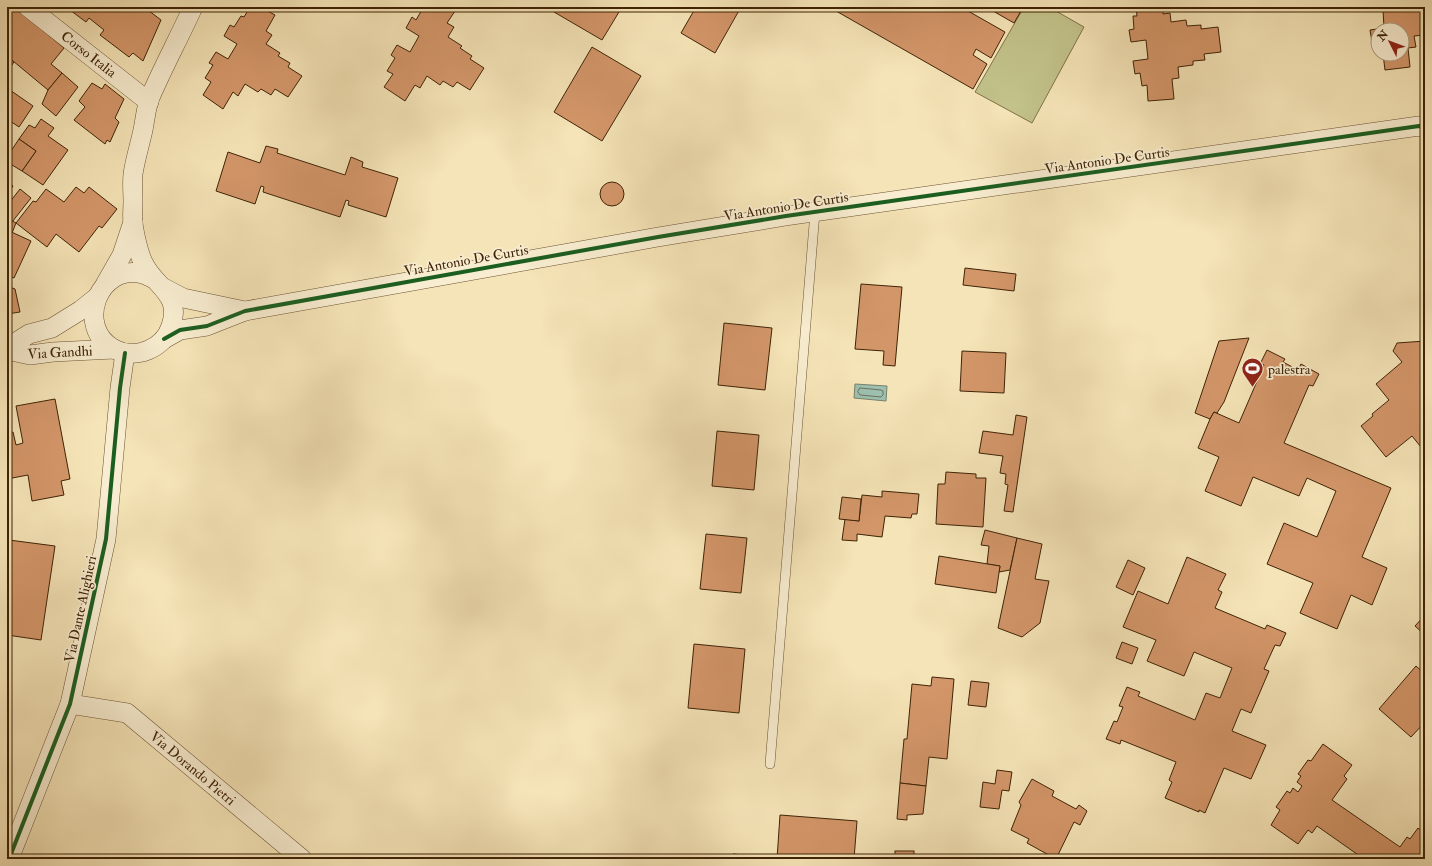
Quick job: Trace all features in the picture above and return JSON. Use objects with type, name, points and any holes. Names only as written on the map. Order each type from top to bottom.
[{"type":"street","name":"Corso Italia","points":[[28,7],[149,102]]},
{"type":"street","points":[[133,222],[122,255],[101,291],[93,310],[96,327],[104,341],[119,351],[136,353],[146,351],[156,346],[164,339],[171,327],[173,314],[171,300],[143,263],[133,222],[133,174],[149,102],[193,7]]},
{"type":"street","name":"Via Antonio De Curtis","points":[[164,339],[180,330],[207,326],[245,311],[658,237],[815,212],[1423,125]]},
{"type":"street","points":[[101,291],[117,276],[129,273],[142,274],[159,283]]},
{"type":"street","name":"Via Antonio De Curtis","points":[[159,283],[183,298],[245,311]]},
{"type":"street","name":"Via Gandhi","points":[[7,349],[29,334],[52,328],[81,310],[101,291]]},
{"type":"street","name":"Via Gandhi","points":[[7,349],[30,355],[53,352],[119,351]]},
{"type":"street","name":"Via Dante Alighieri","points":[[9,859],[70,704],[106,539],[120,388],[119,351]]},
{"type":"street","name":"Via Dorando Pietri","points":[[70,704],[127,713],[302,859]]},
{"type":"lane","points":[[770,764],[815,212]]},
{"type":"green space","points":[[1024,7],[1049,7],[1084,27],[1032,123],[975,92]]},
{"type":"water","points":[[855,384],[887,386],[886,401],[854,398]]},
{"type":"building","points":[[7,7],[15,7],[64,48],[51,64],[62,73],[48,90],[7,56]]},
{"type":"building","points":[[66,7],[144,7],[161,20],[143,61],[133,53],[129,57],[100,35],[104,30],[89,18],[86,22]]},
{"type":"building","points":[[250,7],[260,7],[275,15],[266,31],[272,35],[266,44],[280,53],[278,56],[290,63],[288,67],[302,76],[288,97],[275,89],[271,95],[261,89],[258,92],[245,84],[238,96],[233,92],[223,109],[203,95],[211,82],[205,78],[213,65],[209,63],[216,52],[228,59],[237,44],[224,36],[230,25],[234,27],[241,16],[244,17]]},
{"type":"building","points":[[427,7],[457,8],[447,23],[454,27],[448,37],[462,46],[460,48],[472,56],[470,59],[484,68],[470,90],[457,82],[453,87],[443,81],[440,85],[427,76],[420,88],[415,85],[405,101],[384,87],[393,74],[387,71],[395,58],[391,55],[397,45],[410,52],[419,36],[406,28],[412,17],[416,20],[423,8],[426,10]]},
{"type":"building","points":[[557,7],[622,7],[602,40],[554,12]]},
{"type":"building","points":[[696,7],[741,7],[715,53],[681,33]]},
{"type":"building","points":[[829,7],[961,7],[1005,32],[991,58],[976,49],[973,55],[987,64],[973,89]]},
{"type":"building","points":[[986,7],[1014,7],[1021,11],[1014,23]]},
{"type":"building","points":[[1136,7],[1163,7],[1163,14],[1170,13],[1171,22],[1186,20],[1187,26],[1201,25],[1201,29],[1218,27],[1221,52],[1204,54],[1205,60],[1193,61],[1193,65],[1178,67],[1179,78],[1172,79],[1174,99],[1148,101],[1147,85],[1142,86],[1140,73],[1135,74],[1133,61],[1148,59],[1146,40],[1131,42],[1129,30],[1134,29],[1133,16],[1137,16]]},
{"type":"building","points":[[1367,7],[1425,7],[1425,35],[1414,36],[1416,47],[1410,48],[1410,22],[1384,22],[1383,9],[1367,11]]},
{"type":"building","points":[[592,47],[641,76],[602,141],[554,112]]},
{"type":"building","points":[[7,56],[14,62],[7,72]]},
{"type":"building","points":[[1384,62],[1409,62],[1410,67],[1385,70]]},
{"type":"building","points":[[62,73],[78,87],[56,116],[42,104],[48,90]]},
{"type":"building","points":[[92,83],[102,89],[105,84],[124,99],[115,118],[119,122],[110,142],[107,140],[105,144],[74,120],[85,107],[79,101]]},
{"type":"building","points":[[7,88],[33,106],[19,127],[7,119]]},
{"type":"building","points":[[41,119],[54,128],[48,136],[68,150],[43,185],[22,171],[36,151],[19,139],[29,125],[35,128]]},
{"type":"building","points":[[19,139],[36,151],[22,171],[7,162],[7,157]]},
{"type":"building","points":[[266,146],[278,149],[277,153],[345,175],[351,157],[363,162],[362,167],[398,178],[386,217],[348,205],[349,201],[346,200],[340,217],[263,192],[264,187],[261,186],[255,204],[216,191],[228,152],[260,163]]},
{"type":"building","points":[[7,181],[13,186],[7,194]]},
{"type":"building","points":[[612,182],[621,185],[624,194],[621,203],[612,206],[603,203],[600,194],[603,185]]},
{"type":"building","points":[[76,187],[84,193],[89,187],[117,209],[102,228],[99,226],[79,252],[56,234],[47,247],[16,223],[33,201],[36,202],[46,189],[64,202]]},
{"type":"building","points":[[20,189],[31,198],[12,222],[7,218],[7,201],[9,203]]},
{"type":"building","points":[[7,218],[16,223],[12,233],[7,230]]},
{"type":"building","points":[[7,230],[31,241],[14,278],[7,275]]},
{"type":"building","points":[[965,268],[1016,274],[1014,291],[963,285]]},
{"type":"building","points":[[861,284],[902,287],[895,366],[883,365],[884,351],[855,349]]},
{"type":"building","points":[[7,286],[15,289],[20,312],[7,314]]},
{"type":"building","points":[[724,323],[772,328],[765,390],[718,385]]},
{"type":"building","points":[[1249,338],[1224,402],[1217,413],[1214,412],[1210,419],[1195,413],[1219,341]]},
{"type":"building","points":[[1425,341],[1425,452],[1412,436],[1386,457],[1361,426],[1373,416],[1372,414],[1389,400],[1376,384],[1402,362],[1393,351],[1397,343]]},
{"type":"building","points":[[1267,350],[1285,359],[1283,362],[1298,370],[1301,364],[1319,374],[1313,386],[1309,385],[1284,443],[1391,488],[1362,557],[1387,568],[1372,605],[1351,595],[1337,629],[1300,613],[1313,583],[1267,564],[1284,523],[1317,537],[1336,491],[1307,478],[1299,496],[1253,477],[1241,506],[1205,491],[1219,457],[1198,448],[1210,419],[1214,412],[1239,423],[1264,365],[1261,362]]},
{"type":"building","points":[[962,351],[1006,353],[1004,393],[960,391]]},
{"type":"building","points":[[55,399],[70,479],[61,481],[64,495],[32,501],[28,475],[7,479],[7,433],[13,432],[16,445],[23,443],[16,406]]},
{"type":"building","points":[[1016,415],[1027,417],[1013,512],[1004,511],[1008,485],[1005,484],[1006,474],[1000,473],[1003,456],[979,453],[983,431],[1013,435]]},
{"type":"building","points":[[717,431],[759,435],[754,490],[712,486]]},
{"type":"building","points":[[946,472],[976,474],[976,478],[986,478],[983,527],[936,524],[938,484],[945,484]]},
{"type":"building","points":[[882,491],[919,494],[917,514],[912,514],[911,518],[885,516],[882,537],[857,534],[857,541],[842,540],[845,519],[859,521],[862,495],[882,497]]},
{"type":"building","points":[[842,497],[861,499],[859,521],[839,519]]},
{"type":"building","points":[[985,530],[1017,538],[1010,570],[999,572],[1000,566],[987,564],[989,546],[981,545]]},
{"type":"building","points":[[706,534],[747,538],[741,593],[700,589]]},
{"type":"building","points":[[1017,538],[1042,544],[1035,579],[1049,581],[1040,623],[1022,637],[998,628]]},
{"type":"building","points":[[9,540],[55,546],[41,640],[7,635],[7,556]]},
{"type":"building","points":[[939,556],[1000,566],[996,593],[935,584]]},
{"type":"building","points":[[1187,557],[1226,574],[1218,590],[1222,592],[1215,608],[1265,629],[1267,625],[1286,633],[1280,646],[1275,645],[1264,669],[1269,671],[1251,713],[1241,709],[1232,731],[1266,745],[1251,779],[1224,768],[1205,813],[1165,798],[1172,782],[1169,780],[1176,762],[1121,740],[1120,744],[1106,739],[1114,721],[1117,722],[1123,707],[1119,706],[1127,687],[1140,692],[1138,696],[1195,720],[1206,693],[1220,698],[1232,668],[1194,652],[1184,676],[1147,661],[1156,640],[1123,627],[1138,591],[1168,604]]},
{"type":"building","points":[[1128,560],[1145,568],[1133,595],[1116,587]]},
{"type":"building","points":[[1425,615],[1425,633],[1424,634],[1415,626]]},
{"type":"building","points":[[1122,642],[1138,648],[1132,664],[1116,658]]},
{"type":"building","points":[[694,644],[745,649],[739,713],[688,708]]},
{"type":"building","points":[[1416,666],[1425,674],[1425,722],[1411,737],[1379,709]]},
{"type":"building","points":[[932,677],[954,679],[947,759],[929,757],[926,786],[900,783],[904,739],[907,739],[912,684],[931,686]]},
{"type":"building","points":[[971,681],[989,683],[986,707],[968,705]]},
{"type":"building","points":[[1323,744],[1352,765],[1344,776],[1347,779],[1332,800],[1400,847],[1407,837],[1410,839],[1418,828],[1425,834],[1425,859],[1364,859],[1317,826],[1312,833],[1308,830],[1298,844],[1271,825],[1280,810],[1276,807],[1287,791],[1290,793],[1293,788],[1298,792],[1302,786],[1297,782],[1301,776],[1298,774],[1308,760],[1311,761]]},
{"type":"building","points":[[997,770],[1012,772],[1009,791],[1002,790],[999,809],[980,807],[983,782],[995,784]]},
{"type":"building","points":[[1032,779],[1054,791],[1052,796],[1076,809],[1079,805],[1087,811],[1080,825],[1074,822],[1056,859],[1027,843],[1029,839],[1011,830],[1021,805],[1019,802]]},
{"type":"building","points":[[900,783],[926,786],[923,814],[907,815],[907,820],[897,819]]},
{"type":"building","points":[[780,815],[857,821],[854,859],[777,859]]},
{"type":"building","points":[[895,851],[914,851],[914,859],[895,859]]},
{"type":"building","points":[[733,854],[777,858],[777,859],[733,859]]},
{"type":"cycle path","points":[[164,339],[180,330],[207,326],[245,311],[658,237],[786,216],[1419,126],[1425,128]]},
{"type":"cycle path","points":[[9,859],[70,704],[106,539],[120,388],[125,353]]},
{"type":"place","name":"palestra","points":[[1253,388]]}]
